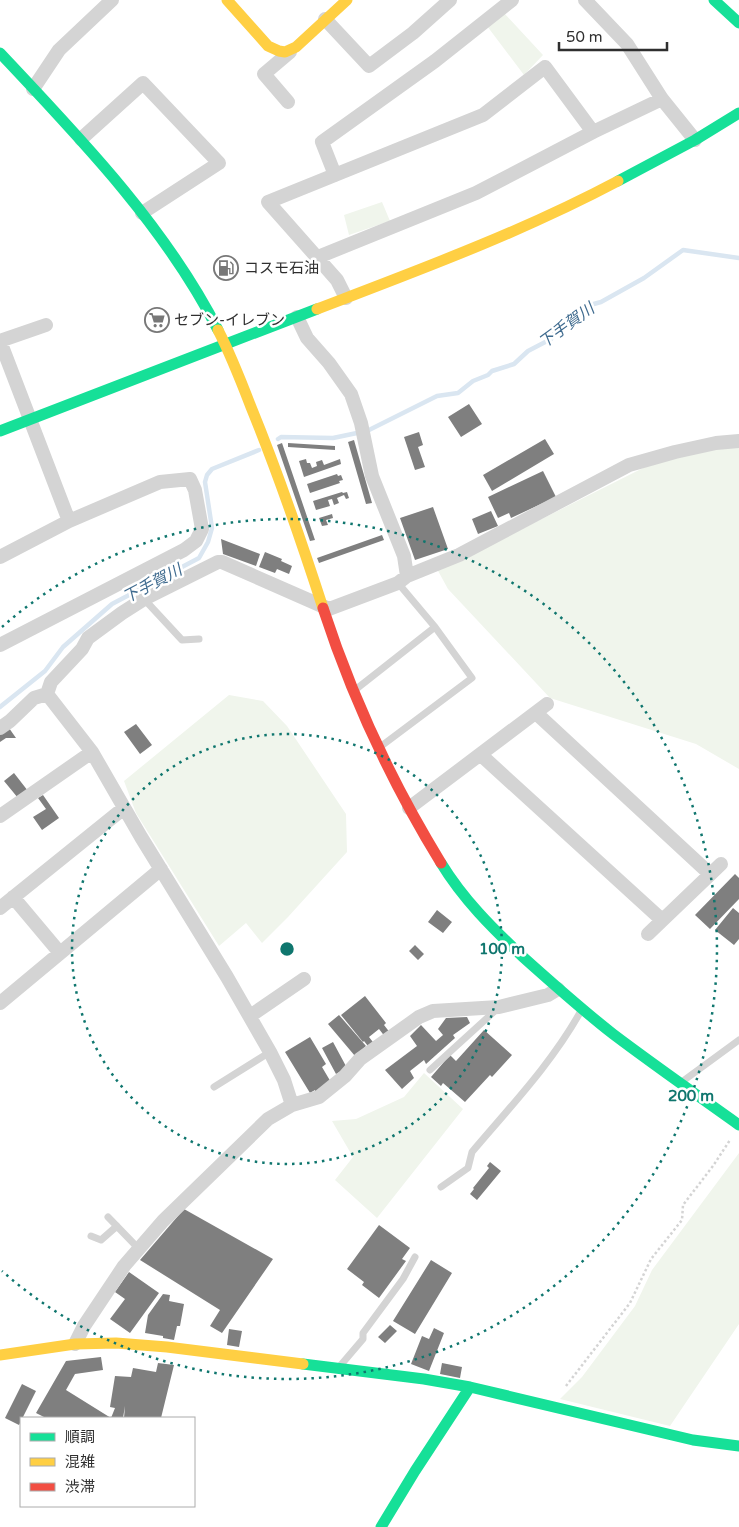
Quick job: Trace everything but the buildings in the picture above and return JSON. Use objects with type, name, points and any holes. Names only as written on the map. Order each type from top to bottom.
[{"type":"street","points":[[34,89],[59,50],[112,0]]},
{"type":"street","points":[[227,0],[268,46],[274,50],[290,52]]},
{"type":"street","points":[[288,102],[264,74],[347,0]]},
{"type":"street","points":[[325,19],[369,66],[413,33],[450,0]]},
{"type":"street","points":[[335,175],[322,142],[435,60],[512,0]]},
{"type":"street","points":[[584,0],[627,44],[662,99],[695,140]]},
{"type":"street","points":[[714,0],[739,23]]},
{"type":"street","points":[[0,54],[81,138],[142,213],[205,304],[226,345],[270,453],[322,606],[354,691],[379,748],[409,808],[452,881],[471,905],[495,930],[558,990],[613,1034],[681,1083],[736,1129]]},
{"type":"street","points":[[346,298],[337,280],[268,202],[483,115],[545,67],[593,132]]},
{"type":"street","points":[[81,138],[143,84],[219,163],[142,213]]},
{"type":"street","points":[[318,257],[476,193],[593,132],[662,99]]},
{"type":"street","points":[[0,431],[29,418],[226,345],[480,246],[592,195],[695,140],[739,113]]},
{"type":"street","points":[[297,317],[307,338],[329,363],[351,394],[362,430],[372,476],[404,556],[403,579]]},
{"type":"street","points":[[46,325],[0,341],[69,521]]},
{"type":"street","points":[[47,694],[51,682],[82,649],[88,638],[144,599],[218,562],[222,562],[329,609],[459,555],[629,466],[683,450],[716,443],[739,441]]},
{"type":"street","points":[[0,557],[69,521],[160,482],[190,479],[195,490],[202,529],[196,541],[184,550],[0,645]]},
{"type":"street","points":[[0,728],[34,698],[47,694]]},
{"type":"street","points":[[47,694],[92,752],[250,1016],[284,1080],[292,1105]]},
{"type":"street","points":[[409,808],[548,704]]},
{"type":"street","points":[[536,713],[716,869],[648,934]]},
{"type":"street","points":[[0,816],[92,752]]},
{"type":"street","points":[[480,754],[662,920]]},
{"type":"street","points":[[0,908],[124,808]]},
{"type":"street","points":[[0,1003],[161,869]]},
{"type":"street","points":[[13,898],[60,953]]},
{"type":"street","points":[[250,1016],[304,979]]},
{"type":"street","points":[[75,1344],[84,1326],[124,1266],[162,1220],[268,1119],[292,1105],[319,1097],[345,1076],[360,1059],[419,1017],[433,1011],[499,1007],[548,995],[558,990]]},
{"type":"street","points":[[0,1355],[48,1346],[116,1343],[167,1347],[339,1368],[470,1387],[693,1440],[739,1446]]},
{"type":"street","points":[[381,1527],[415,1470],[470,1387]]},
{"type":"lane","points":[[379,748],[472,678],[403,579]]},
{"type":"lane","points":[[144,599],[182,640],[199,639]]},
{"type":"lane","points":[[354,691],[435,626]]},
{"type":"lane","points":[[430,1070],[499,1007]]},
{"type":"lane","points":[[442,1187],[468,1168],[472,1152],[542,1068],[582,1009]]},
{"type":"lane","points":[[681,1083],[739,1040]]},
{"type":"lane","points":[[214,1087],[270,1052]]},
{"type":"lane","points":[[108,1217],[139,1249]]},
{"type":"lane","points":[[91,1236],[102,1240],[117,1226]]},
{"type":"lane","points":[[339,1368],[363,1339],[363,1333],[404,1279],[415,1257]]},
{"type":"path","points":[[566,1386],[630,1303],[651,1259],[682,1220],[683,1205],[713,1166],[736,1129]]},
{"type":"shaded area","points":[[504,13],[543,55],[524,75],[487,26]]},
{"type":"shaded area","points":[[382,202],[390,221],[349,235],[344,215]]},
{"type":"shaded area","points":[[739,447],[739,769],[696,744],[550,698],[448,589],[437,569],[472,554],[651,464],[715,448]]},
{"type":"shaded area","points":[[229,695],[263,701],[287,726],[346,814],[347,852],[262,943],[246,923],[219,946],[136,813],[124,781]]},
{"type":"shaded area","points":[[424,1073],[463,1109],[377,1218],[335,1180],[353,1157],[332,1121],[356,1119],[404,1097]]},
{"type":"shaded area","points":[[739,1153],[739,1324],[670,1426],[560,1399],[582,1377],[635,1306],[652,1270]]},
{"type":"waterway","name":"下手賀川","points":[[369,430],[437,396],[458,393],[473,381],[488,375],[492,371],[514,364],[528,351],[551,339],[559,326],[579,316],[590,305],[601,302],[644,278],[683,250],[739,258]]},
{"type":"waterway","name":"下手賀川","points":[[278,439],[281,437],[333,438],[357,433]]},
{"type":"waterway","name":"下手賀川","points":[[0,707],[45,671],[63,647],[112,604],[199,558],[208,542],[212,528],[205,482],[207,475],[212,469],[259,450]]},
{"type":"traffic: fast","points":[[714,0],[739,23]]},
{"type":"traffic: fast","points":[[0,53],[90,151],[147,219],[197,292],[218,330]]},
{"type":"traffic: fast","points":[[618,181],[695,140],[739,113]]},
{"type":"traffic: fast","points":[[0,431],[317,309]]},
{"type":"traffic: fast","points":[[441,863],[459,889],[489,924],[556,986],[613,1034],[739,1125]]},
{"type":"traffic: fast","points":[[303,1364],[424,1379],[470,1387],[693,1440],[739,1446]]},
{"type":"traffic: fast","points":[[381,1527],[470,1387]]},
{"type":"traffic: slow","points":[[227,0],[268,46],[285,52],[296,47],[347,0]]},
{"type":"traffic: slow","points":[[317,309],[507,234],[582,200],[618,181]]},
{"type":"traffic: slow","points":[[218,330],[236,368],[271,457],[323,608]]},
{"type":"traffic: slow","points":[[0,1355],[75,1344],[116,1343],[167,1347],[303,1364]]},
{"type":"traffic: jam","points":[[323,608],[334,641],[374,739],[406,802],[441,863]]},
{"type":"place","name":"コスモ石油","points":[[226,268]]},
{"type":"place","name":"セブン-イレブン","points":[[157,320]]}]
